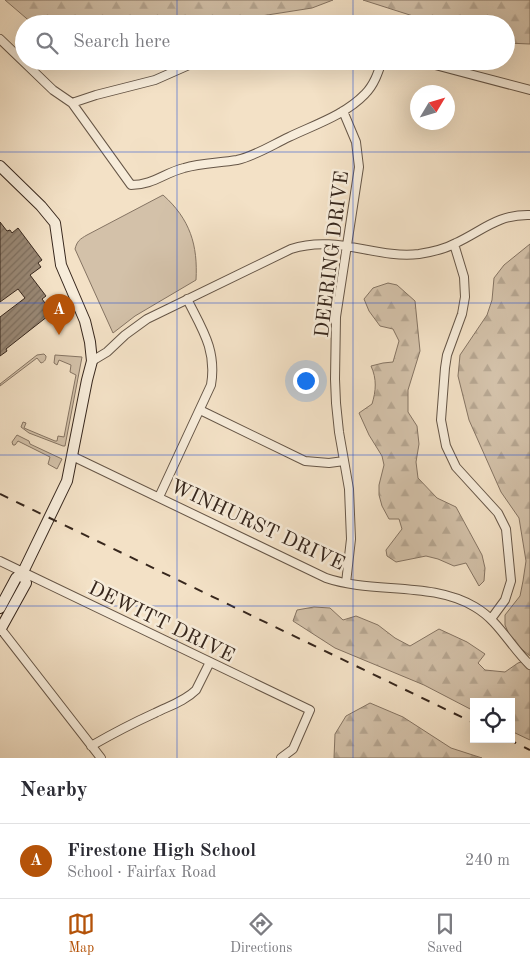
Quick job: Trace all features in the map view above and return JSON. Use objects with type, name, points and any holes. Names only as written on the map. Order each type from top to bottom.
[{"type":"street","points":[[0,38],[15,53]]},
{"type":"street","points":[[33,70],[53,90],[72,103],[131,185],[146,184],[185,167],[236,160],[261,150],[343,111],[367,91],[377,77],[379,70]]},
{"type":"street","points":[[72,103],[155,80],[178,70]]},
{"type":"street","points":[[454,70],[530,90]]},
{"type":"street","name":"DEERING DRIVE","points":[[343,111],[356,142],[359,167],[336,317],[335,379],[339,432],[350,489],[351,539],[346,583]]},
{"type":"street","points":[[0,166],[41,206],[55,223],[61,265],[85,320],[92,361],[67,481],[23,572],[16,578],[0,608]]},
{"type":"street","points":[[92,361],[107,352],[138,325],[187,299],[296,247],[320,243],[404,254],[433,251],[454,244],[495,221],[514,216],[530,215]]},
{"type":"street","points":[[454,244],[464,277],[465,297],[462,314],[447,355],[442,426],[446,446],[456,467],[498,513],[506,529],[511,581],[505,600],[491,619]]},
{"type":"street","points":[[159,497],[211,385],[213,373],[213,360],[208,343],[187,299]]},
{"type":"street","points":[[200,410],[305,460],[329,463],[344,461]]},
{"type":"street","name":"WINHURST DRIVE","points":[[72,456],[326,578],[346,583],[417,591],[452,598],[475,607],[491,619],[530,665]]},
{"type":"street","name":"DEWITT DRIVE","points":[[0,561],[310,710],[293,749],[281,758]]},
{"type":"street","points":[[23,572],[26,583],[0,629],[101,758]]},
{"type":"street","points":[[91,746],[193,693],[210,662]]},
{"type":"green space","points":[[5,0],[333,0],[312,8],[267,15],[22,15]]},
{"type":"green space","points":[[363,0],[530,0],[530,44],[515,43],[515,15],[410,15]]},
{"type":"green space","points":[[163,195],[180,213],[190,233],[194,244],[196,280],[135,316],[113,333],[75,249],[76,246],[79,240],[85,236]]},
{"type":"green space","points":[[530,244],[530,656],[512,641],[505,625],[505,615],[520,596],[526,561],[519,518],[501,492],[469,420],[458,376],[460,355],[487,315],[492,300],[494,278],[504,265]]},
{"type":"green space","points":[[388,283],[397,285],[415,301],[420,351],[408,390],[408,412],[417,426],[419,444],[416,462],[418,478],[437,498],[456,507],[482,555],[485,568],[484,581],[479,586],[466,563],[454,566],[426,556],[396,562],[387,556],[386,550],[402,529],[399,519],[389,519],[382,506],[379,485],[384,465],[382,456],[369,435],[359,413],[372,404],[375,380],[371,366],[393,362],[399,341],[393,329],[380,326],[369,311],[364,299],[373,288]]},
{"type":"green space","points":[[44,354],[46,357],[43,362],[41,363],[37,358],[0,386],[0,384],[37,355]]},
{"type":"green space","points":[[55,355],[82,357],[65,446],[29,433],[21,427],[23,422],[26,423],[24,428],[55,441],[57,441],[58,436],[64,437],[76,375],[70,372],[71,365],[59,360],[57,365],[54,363]]},
{"type":"green space","points":[[17,435],[29,441],[30,444],[62,459],[57,469],[48,464],[50,457],[18,441],[13,445],[12,442]]},
{"type":"green space","points":[[314,607],[330,608],[343,620],[356,616],[378,625],[395,638],[410,646],[439,629],[467,642],[485,654],[478,663],[485,670],[505,672],[521,662],[530,670],[530,740],[515,733],[515,698],[470,698],[470,709],[424,685],[335,648],[293,621],[297,610]]},
{"type":"green space","points":[[370,703],[403,717],[451,748],[482,758],[334,758],[335,734],[346,716]]},
{"type":"building","points":[[0,222],[7,231],[10,230],[12,233],[18,228],[42,260],[38,263],[41,267],[30,275],[46,296],[42,299],[48,307],[43,310],[48,316],[6,349],[7,351],[0,356],[0,317],[25,298],[18,289],[0,302]]},
{"type":"railway","points":[[0,494],[470,721]]},
{"type":"railway","points":[[515,742],[530,750]]},
{"type":"place","name":"Firestone High School","points":[[59,335]]}]
